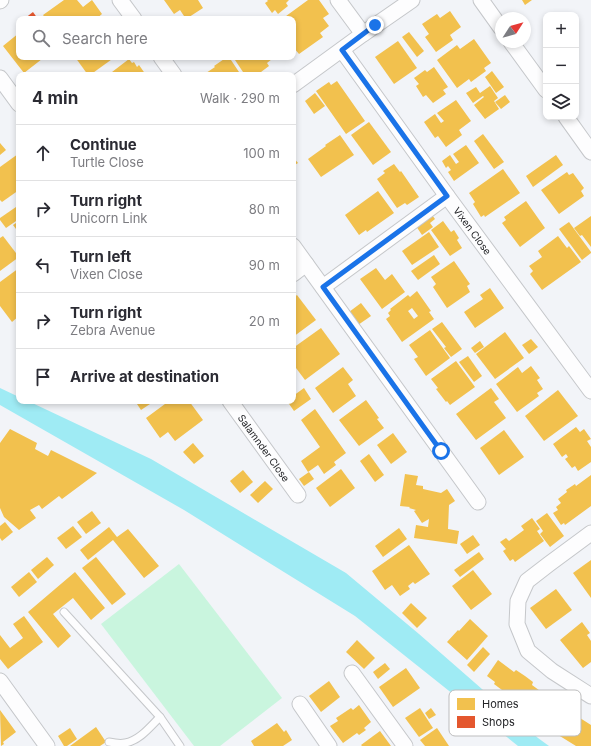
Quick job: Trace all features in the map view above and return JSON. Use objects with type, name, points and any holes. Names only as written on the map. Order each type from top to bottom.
[{"type":"street","points":[[120,0],[132,16]]},
{"type":"street","points":[[338,0],[363,34]]},
{"type":"street","points":[[296,83],[412,0]]},
{"type":"street","points":[[481,0],[495,20]]},
{"type":"street","points":[[515,48],[543,86]]},
{"type":"street","name":"Vixen Close","points":[[342,50],[447,196],[591,391]]},
{"type":"street","points":[[163,60],[172,72]]},
{"type":"street","points":[[0,78],[16,100]]},
{"type":"street","points":[[568,120],[591,152]]},
{"type":"street","points":[[323,287],[447,196]]},
{"type":"street","points":[[296,250],[478,502]]},
{"type":"street","points":[[296,272],[306,264]]},
{"type":"street","name":"Salamnder Close","points":[[232,404],[298,495]]},
{"type":"street","points":[[591,533],[527,581],[518,602],[517,624],[528,650],[552,671],[591,696]]},
{"type":"street","points":[[352,673],[405,746]]},
{"type":"street","points":[[0,681],[47,746]]},
{"type":"street","points":[[300,704],[329,746]]},
{"type":"lane","points":[[64,612],[160,717],[180,746]]},
{"type":"lane","points":[[109,742],[124,744],[130,742],[141,735],[160,717]]},
{"type":"green space","points":[[179,564],[282,698],[220,746],[194,746],[101,624]]},
{"type":"water","points":[[0,388],[16,396],[16,404],[34,404],[151,459],[346,573],[483,690],[449,691],[355,616],[184,510],[0,405]]},
{"type":"water","points":[[505,736],[536,736],[549,746],[518,746]]},
{"type":"building: Homes","points":[[64,0],[77,0],[83,7],[92,0],[102,14],[100,16],[43,15]]},
{"type":"building: Homes","points":[[164,0],[198,0],[203,8],[191,16],[184,16],[180,10],[174,14]]},
{"type":"building: Homes","points":[[267,0],[289,0],[286,3],[288,6],[278,14],[275,10],[272,13],[265,3],[268,1]]},
{"type":"building: Homes","points":[[308,0],[319,0],[329,14],[323,18],[329,26],[320,33],[323,37],[299,54],[296,50],[296,16],[286,16]]},
{"type":"building: Homes","points":[[522,0],[532,0],[525,5]]},
{"type":"building: Homes","points":[[450,11],[461,27],[450,35],[453,40],[436,52],[425,37],[429,34],[422,24],[437,14],[440,18]]},
{"type":"building: Homes","points":[[409,32],[424,51],[417,57],[402,37]]},
{"type":"building: Homes","points":[[16,35],[16,60],[41,60],[23,72],[3,46]]},
{"type":"building: Homes","points":[[474,39],[491,63],[484,68],[486,71],[471,82],[469,79],[457,88],[437,60],[457,45],[460,49]]},
{"type":"building: Homes","points":[[398,41],[417,68],[394,84],[375,57]]},
{"type":"building: Homes","points":[[77,60],[111,60],[94,72],[86,72]]},
{"type":"building: Homes","points":[[130,60],[132,63],[134,62],[137,67],[139,65],[144,72],[112,72]]},
{"type":"building: Homes","points":[[223,60],[231,60],[239,72],[208,72],[215,67],[214,66]]},
{"type":"building: Homes","points":[[235,60],[271,60],[267,63],[269,66],[261,72],[243,72]]},
{"type":"building: Homes","points":[[434,67],[448,87],[443,90],[446,94],[433,103],[426,95],[423,97],[416,86],[419,84],[414,78],[425,70],[427,72]]},
{"type":"building: Homes","points":[[492,71],[504,87],[496,93],[485,77]]},
{"type":"building: Homes","points":[[337,81],[365,121],[346,134],[316,91],[329,82],[331,85]]},
{"type":"building: Homes","points":[[490,86],[498,98],[494,101],[499,109],[485,119],[474,105],[484,97],[483,96],[473,103],[466,93],[476,87],[480,93]]},
{"type":"building: Homes","points":[[315,93],[325,106],[314,114],[305,101]]},
{"type":"building: Homes","points":[[505,95],[510,102],[501,109],[495,102]]},
{"type":"building: Homes","points":[[456,100],[471,121],[459,130],[462,135],[446,147],[438,136],[435,138],[424,122],[435,114],[441,123],[444,121],[437,113]]},
{"type":"building: Homes","points":[[369,122],[391,152],[373,165],[351,135]]},
{"type":"building: Homes","points":[[483,134],[504,162],[494,169],[474,141]]},
{"type":"building: Homes","points":[[340,135],[354,155],[321,177],[308,159]]},
{"type":"building: Homes","points":[[0,143],[6,150],[0,155]]},
{"type":"building: Homes","points":[[466,145],[479,163],[454,181],[448,172],[451,170],[448,166],[446,168],[442,161],[450,155],[456,164],[459,162],[453,154]]},
{"type":"building: Homes","points":[[16,155],[16,192],[2,202],[0,200],[0,167]]},
{"type":"building: Homes","points":[[556,155],[563,165],[533,187],[526,176]]},
{"type":"building: Homes","points":[[394,164],[400,172],[401,171],[419,197],[407,205],[405,203],[397,208],[377,179],[385,173],[383,171]]},
{"type":"building: Homes","points":[[503,169],[520,193],[485,217],[484,215],[481,217],[473,204],[475,202],[469,193]]},
{"type":"building: Homes","points":[[567,172],[569,175],[573,173],[584,188],[581,191],[584,196],[559,214],[541,190]]},
{"type":"building: Homes","points":[[378,191],[394,213],[367,232],[366,230],[359,235],[345,215]]},
{"type":"building: Homes","points":[[526,201],[545,228],[520,247],[502,223],[506,220],[504,217]]},
{"type":"building: Homes","points":[[16,207],[16,221],[6,228],[0,218]]},
{"type":"building: Homes","points":[[432,215],[435,219],[430,223],[433,227],[422,235],[416,226]]},
{"type":"building: Homes","points":[[591,216],[591,247],[582,235],[580,236],[574,228]]},
{"type":"building: Homes","points":[[443,221],[451,232],[454,230],[459,238],[457,240],[462,248],[450,256],[431,230]]},
{"type":"building: Homes","points":[[569,222],[591,252],[582,260],[559,229]]},
{"type":"building: Homes","points":[[429,232],[439,247],[412,265],[402,251]]},
{"type":"building: Homes","points":[[3,236],[16,253],[16,259],[0,271],[0,238]]},
{"type":"building: Homes","points":[[558,236],[567,248],[569,246],[581,262],[542,290],[530,274],[533,271],[529,266],[542,257],[538,251]]},
{"type":"building: Homes","points":[[434,255],[440,264],[418,280],[411,271]]},
{"type":"building: Homes","points":[[454,261],[470,284],[467,286],[470,292],[447,308],[433,287],[436,284],[431,277]]},
{"type":"building: Homes","points":[[376,268],[385,280],[392,274],[405,292],[382,309],[360,279]]},
{"type":"building: Homes","points":[[16,270],[16,319],[12,322],[0,306],[0,282]]},
{"type":"building: Homes","points":[[490,288],[504,308],[475,328],[464,312],[483,299],[480,295]]},
{"type":"building: Homes","points":[[417,291],[431,311],[429,312],[434,319],[402,342],[386,319],[390,316],[388,313],[391,310],[390,309],[408,295],[410,297]],"holes":[[[412,308],[418,316],[414,319],[408,311]]]},
{"type":"building: Homes","points":[[297,295],[316,320],[296,335]]},
{"type":"building: Homes","points":[[361,303],[371,316],[358,325],[349,312]]},
{"type":"building: Homes","points":[[442,322],[462,349],[451,357],[444,348],[446,347],[432,329]]},
{"type":"building: Homes","points":[[321,328],[340,354],[305,380],[296,368],[296,346]]},
{"type":"building: Homes","points":[[430,330],[450,358],[426,376],[414,359],[418,357],[409,345]]},
{"type":"building: Homes","points":[[505,332],[524,358],[495,379],[476,354]]},
{"type":"building: Homes","points":[[531,339],[538,347],[529,354],[522,345]]},
{"type":"building: Homes","points":[[480,341],[484,347],[475,353],[471,348]]},
{"type":"building: Homes","points":[[468,356],[482,376],[474,382],[459,362]]},
{"type":"building: Homes","points":[[456,361],[475,387],[450,405],[436,389],[438,388],[431,379]]},
{"type":"building: Homes","points":[[531,366],[540,378],[537,380],[543,389],[537,393],[539,396],[517,412],[496,384],[518,367],[522,373]]},
{"type":"building: Homes","points":[[343,367],[353,380],[348,384],[356,396],[333,413],[315,388]]},
{"type":"building: Homes","points":[[304,388],[311,399],[294,411],[289,404],[296,404],[296,394]]},
{"type":"building: Homes","points":[[491,388],[499,399],[494,402],[506,418],[476,440],[456,414]]},
{"type":"building: Homes","points":[[558,390],[578,416],[544,441],[525,416]]},
{"type":"building: Homes","points":[[366,400],[379,418],[377,419],[384,428],[359,446],[339,420]]},
{"type":"building: Homes","points":[[137,404],[150,404],[141,410]]},
{"type":"building: Homes","points":[[165,404],[191,404],[203,420],[175,441],[168,432],[160,438],[146,418]]},
{"type":"building: Homes","points":[[315,409],[346,453],[334,462],[336,465],[324,474],[318,465],[308,472],[301,461],[320,447],[301,420]]},
{"type":"building: Homes","points":[[576,427],[580,432],[584,429],[591,439],[587,441],[591,447],[591,462],[578,471],[575,466],[572,468],[565,459],[568,457],[566,454],[562,457],[553,444]]},
{"type":"building: Homes","points":[[10,429],[37,443],[35,449],[48,456],[51,450],[97,473],[62,499],[59,496],[42,509],[39,505],[30,510],[36,518],[19,530],[4,517],[0,508],[0,443]]},
{"type":"building: Homes","points":[[504,430],[524,457],[499,475],[480,448]]},
{"type":"building: Homes","points":[[393,433],[407,452],[391,464],[377,445]]},
{"type":"building: Homes","points":[[193,443],[204,456],[194,464],[183,452]]},
{"type":"building: Homes","points":[[369,454],[384,475],[375,482],[360,461]]},
{"type":"building: Homes","points":[[341,469],[355,488],[330,507],[316,488]]},
{"type":"building: Homes","points":[[243,470],[253,482],[240,493],[230,481]]},
{"type":"building: Homes","points":[[309,472],[314,479],[304,486],[299,479]]},
{"type":"building: Homes","points":[[405,474],[418,476],[416,485],[423,486],[423,489],[441,493],[447,489],[455,501],[449,505],[448,529],[459,531],[457,544],[414,538],[416,525],[428,527],[429,519],[422,523],[414,511],[416,510],[409,508],[410,507],[400,506]]},
{"type":"building: Homes","points":[[591,475],[591,506],[565,525],[564,523],[561,525],[553,513],[558,510],[556,507],[561,503],[558,499],[567,492],[566,490],[575,484],[576,486]]},
{"type":"building: Homes","points":[[265,481],[273,489],[258,503],[250,495]]},
{"type":"building: Homes","points":[[92,511],[101,523],[86,534],[77,522]]},
{"type":"building: Homes","points":[[547,513],[564,536],[550,547],[540,534],[543,531],[536,521]]},
{"type":"building: Homes","points":[[532,518],[540,529],[537,531],[544,541],[515,562],[513,559],[510,561],[503,551],[506,549],[500,542],[506,538],[509,541],[524,530],[521,526]]},
{"type":"building: Homes","points":[[5,522],[13,532],[2,541],[0,538],[0,526]]},
{"type":"building: Homes","points":[[73,526],[82,537],[66,549],[57,538]]},
{"type":"building: Homes","points":[[109,527],[117,537],[128,529],[159,566],[144,578],[113,540],[88,560],[80,550]]},
{"type":"building: Homes","points":[[399,528],[407,539],[383,557],[375,546]]},
{"type":"building: Homes","points":[[473,535],[480,545],[467,554],[460,544]]},
{"type":"building: Homes","points":[[409,545],[430,574],[415,584],[413,582],[408,586],[410,589],[400,596],[392,585],[385,590],[372,571]]},
{"type":"building: Homes","points":[[479,552],[484,559],[460,577],[454,570]]},
{"type":"building: Homes","points":[[47,557],[54,565],[38,579],[31,570]]},
{"type":"building: Homes","points":[[96,557],[126,594],[112,605],[82,568]]},
{"type":"building: Homes","points":[[591,560],[591,598],[573,573]]},
{"type":"building: Homes","points":[[473,570],[492,594],[471,610],[452,586]]},
{"type":"building: Homes","points":[[29,572],[37,582],[19,597],[11,587]]},
{"type":"building: Homes","points":[[75,572],[105,608],[91,620],[73,598],[53,614],[71,636],[58,648],[28,612]]},
{"type":"building: Homes","points":[[556,589],[572,610],[546,629],[530,608]]},
{"type":"building: Homes","points":[[411,603],[427,618],[417,628],[402,613]]},
{"type":"building: Homes","points":[[24,616],[43,642],[8,669],[0,659],[0,635],[10,648],[23,638],[13,624]]},
{"type":"building: Homes","points":[[470,619],[488,636],[467,660],[447,642]]},
{"type":"building: Homes","points":[[582,622],[590,633],[587,635],[591,641],[591,662],[583,668],[560,640]]},
{"type":"building: Homes","points":[[357,640],[375,658],[364,669],[346,652]]},
{"type":"building: Homes","points":[[483,647],[490,654],[474,672],[467,665]]},
{"type":"building: Homes","points":[[498,660],[514,672],[516,670],[525,676],[533,682],[532,685],[539,690],[502,690],[487,676]]},
{"type":"building: Homes","points":[[385,663],[390,669],[378,679],[373,672]]},
{"type":"building: Homes","points":[[406,668],[420,688],[393,707],[379,687]]},
{"type":"building: Homes","points":[[329,681],[340,697],[321,712],[309,696]]},
{"type":"building: Homes","points":[[359,705],[371,722],[364,728],[366,730],[359,735],[357,733],[343,743],[330,726],[338,721],[336,718],[351,708],[353,710]]},
{"type":"building: Homes","points":[[420,708],[433,728],[419,737],[405,718]]},
{"type":"building: Homes","points":[[431,708],[436,715],[429,719],[425,713]]},
{"type":"building: Homes","points":[[0,710],[16,732],[3,742],[4,744],[1,746]]},
{"type":"building: Homes","points":[[581,719],[591,725],[591,746],[576,746],[560,736],[581,736]]},
{"type":"building: Homes","points":[[277,723],[284,732],[286,730],[292,740],[283,746],[254,746],[251,741]]},
{"type":"building: Homes","points":[[96,727],[106,742],[100,746],[70,746]]},
{"type":"building: Homes","points":[[70,728],[77,739],[67,746],[64,746],[58,736]]},
{"type":"building: Homes","points":[[437,728],[449,746],[425,746],[420,740]]},
{"type":"building: Homes","points":[[380,731],[391,746],[361,745]]},
{"type":"building: Shops","points":[[33,12],[36,16],[28,16]]},
{"type":"route","points":[[375,25],[342,50],[447,196],[323,287],[441,451]]}]
